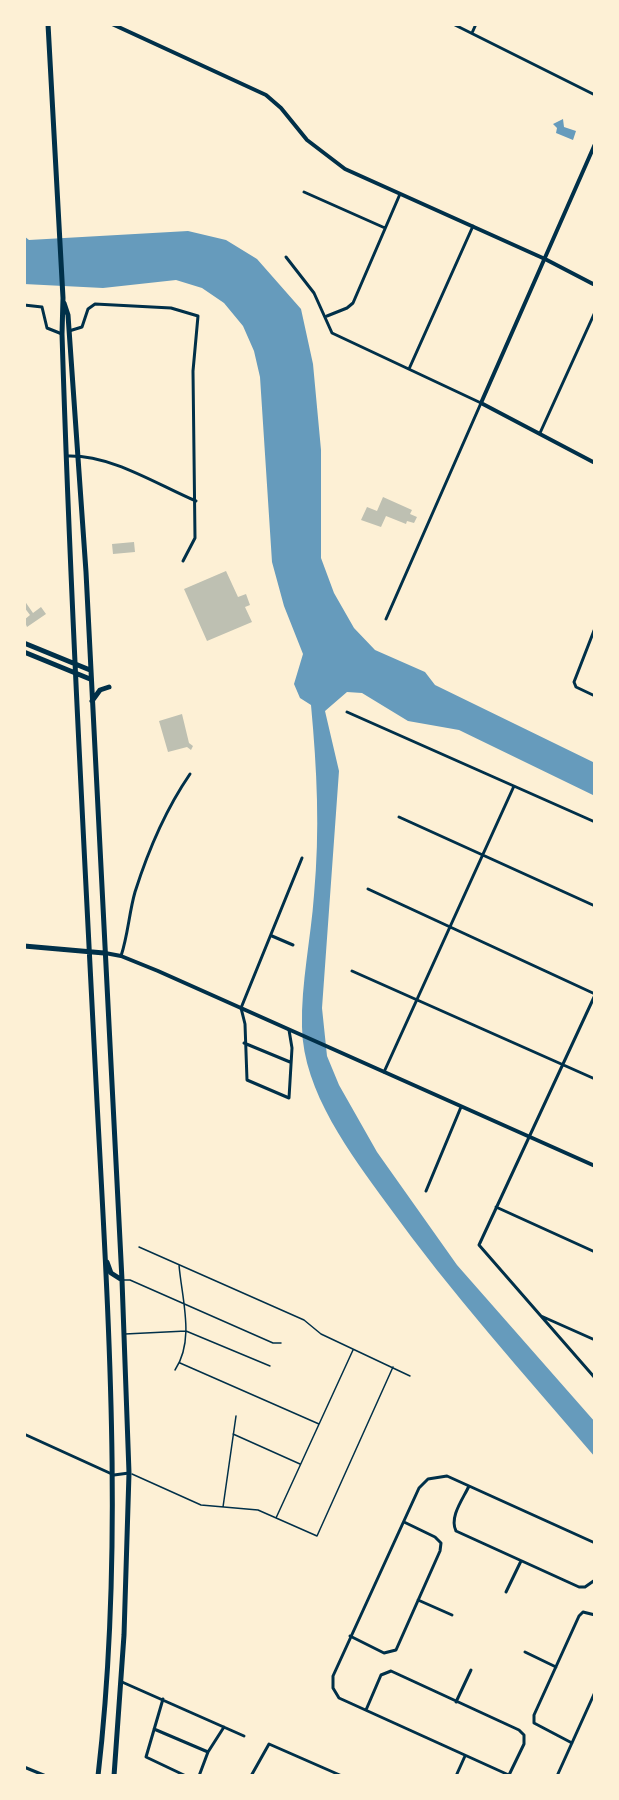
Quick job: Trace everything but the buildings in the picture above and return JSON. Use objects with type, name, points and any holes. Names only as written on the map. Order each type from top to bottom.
[{"type":"main road","points":[[48,24],[63,298],[62,334],[74,663],[114,1474],[109,1633],[99,1776]]},
{"type":"main road","points":[[63,298],[69,331],[78,456],[122,1280],[129,1473],[121,1682],[114,1776]]},
{"type":"main road","points":[[24,643],[90,670]]},
{"type":"main road","points":[[24,652],[90,679]]},
{"type":"main road","points":[[91,702],[100,690],[109,687]]},
{"type":"main road","points":[[24,946],[104,953]]},
{"type":"main road","points":[[105,1257],[111,1273],[122,1280]]},
{"type":"street","points":[[112,24],[258,90],[281,108],[308,140],[345,169],[545,259],[595,285]]},
{"type":"street","points":[[453,24],[595,95]]},
{"type":"street","points":[[472,33],[476,24]]},
{"type":"street","points":[[386,619],[595,144]]},
{"type":"street","points":[[303,192],[385,228]]},
{"type":"street","points":[[326,317],[353,303],[400,195]]},
{"type":"street","points":[[409,369],[473,226]]},
{"type":"street","points":[[286,257],[314,293],[330,329],[336,336],[481,403],[595,463]]},
{"type":"street","points":[[69,331],[82,327],[88,309],[95,304],[171,308],[198,316],[193,370],[197,502],[195,538],[183,561]]},
{"type":"street","points":[[24,305],[42,307],[47,328],[62,334]]},
{"type":"street","points":[[540,433],[595,312]]},
{"type":"street","points":[[66,456],[105,461],[197,502]]},
{"type":"street","points":[[595,628],[574,682],[576,687],[595,696]]},
{"type":"street","points":[[347,712],[595,822]]},
{"type":"street","points":[[121,956],[130,911],[142,873],[176,795],[190,774]]},
{"type":"street","points":[[384,1072],[514,786]]},
{"type":"street","points":[[399,817],[595,906]]},
{"type":"street","points":[[289,1030],[291,1062],[289,1098],[246,1080],[245,1024],[241,1008],[302,858]]},
{"type":"street","points":[[368,889],[595,995],[479,1245],[595,1378]]},
{"type":"street","points":[[272,936],[293,945]]},
{"type":"street","points":[[104,953],[121,956],[241,1008],[595,1166]]},
{"type":"street","points":[[352,971],[595,1079]]},
{"type":"street","points":[[244,1043],[291,1062]]},
{"type":"street","points":[[426,1191],[462,1107]]},
{"type":"street","points":[[496,1207],[595,1252]]},
{"type":"street","points":[[540,1316],[595,1340]]},
{"type":"street","points":[[24,1434],[114,1474],[129,1473]]},
{"type":"street","points":[[366,1710],[381,1676],[391,1671],[519,1730],[524,1735],[524,1744],[510,1776],[339,1698],[333,1688],[333,1676],[350,1636],[419,1488],[428,1479],[447,1476],[595,1543]]},
{"type":"street","points":[[469,1486],[454,1518],[453,1524],[456,1531],[579,1587],[585,1587],[595,1580]]},
{"type":"street","points":[[350,1636],[384,1653],[396,1650],[440,1551],[441,1543],[435,1537],[404,1522]]},
{"type":"street","points":[[506,1592],[521,1561]]},
{"type":"street","points":[[418,1600],[452,1615]]},
{"type":"street","points":[[572,1743],[534,1723],[534,1715],[579,1616],[583,1612],[595,1615]]},
{"type":"street","points":[[525,1652],[557,1667]]},
{"type":"street","points":[[456,1702],[471,1670]]},
{"type":"street","points":[[121,1682],[244,1736]]},
{"type":"street","points":[[557,1776],[595,1692]]},
{"type":"street","points":[[163,1699],[146,1757],[186,1776]]},
{"type":"street","points":[[199,1776],[208,1752],[224,1727]]},
{"type":"street","points":[[154,1729],[208,1752]]},
{"type":"street","points":[[251,1776],[269,1744],[342,1776]]},
{"type":"street","points":[[456,1776],[465,1756]]},
{"type":"street","points":[[24,1767],[46,1776]]},
{"type":"lane","points":[[139,1247],[303,1320],[321,1334],[410,1376]]},
{"type":"lane","points":[[175,1370],[180,1363],[186,1331],[179,1264]]},
{"type":"lane","points":[[122,1280],[130,1280],[273,1343],[281,1343]]},
{"type":"lane","points":[[124,1334],[186,1331],[270,1366]]},
{"type":"lane","points":[[276,1518],[353,1350]]},
{"type":"lane","points":[[180,1363],[319,1424]]},
{"type":"lane","points":[[129,1473],[201,1505],[258,1510],[317,1536],[393,1367]]},
{"type":"lane","points":[[223,1508],[236,1416]]},
{"type":"lane","points":[[233,1434],[300,1464]]},
{"type":"water","points":[[563,119],[564,127],[576,131],[573,140],[556,133],[557,128],[553,124]]},
{"type":"water","points":[[188,231],[226,240],[257,259],[301,309],[313,364],[321,450],[321,558],[334,593],[354,628],[375,650],[425,672],[435,685],[595,763],[595,796],[459,730],[408,721],[362,693],[347,692],[325,711],[339,771],[322,1008],[327,1056],[339,1085],[377,1152],[457,1265],[595,1422],[595,1457],[488,1333],[411,1237],[331,1121],[311,1075],[304,1051],[302,1027],[317,847],[316,777],[311,705],[300,698],[294,684],[303,654],[284,606],[272,562],[260,377],[254,351],[243,326],[224,303],[202,288],[176,280],[103,288],[24,284],[24,236],[29,240]]}]
